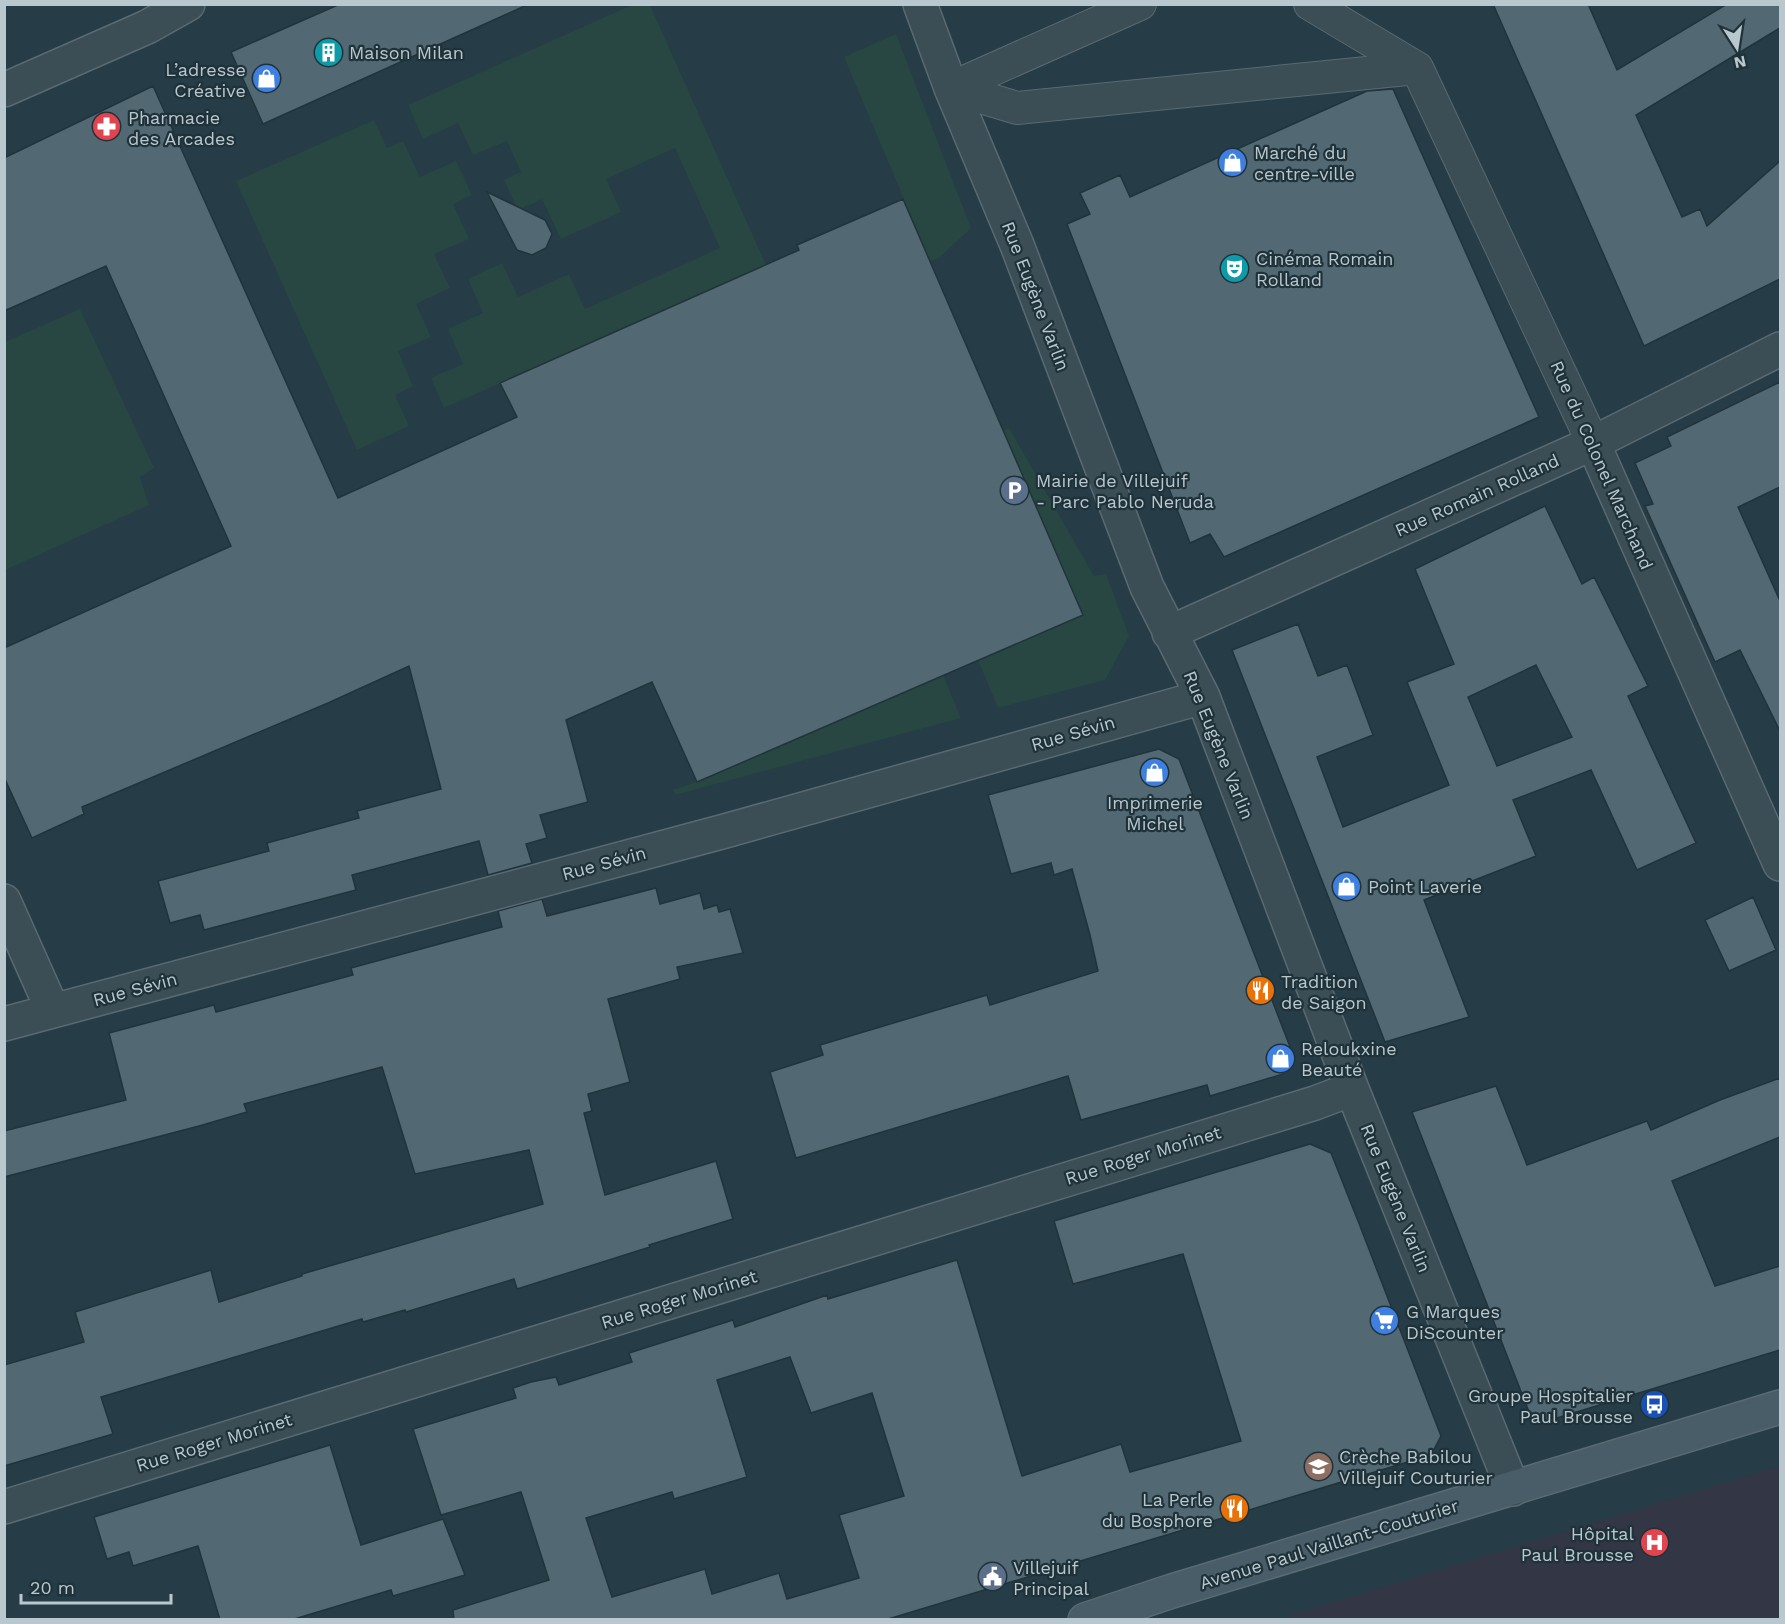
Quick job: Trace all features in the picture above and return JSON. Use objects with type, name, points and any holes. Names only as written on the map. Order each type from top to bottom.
[{"type":"main road","name":"Avenue Paul Vaillant-Couturier","points":[[1086,1620],[1172,1591],[1780,1407]]},
{"type":"street","points":[[4,90],[147,27],[188,4]]},
{"type":"street","name":"Rue Eugène Varlin","points":[[920,4],[951,88],[1017,245],[1147,588],[1203,697],[1352,1089],[1513,1489]]},
{"type":"street","points":[[951,88],[1140,4]]},
{"type":"street","points":[[1310,4],[1418,68]]},
{"type":"street","points":[[951,88],[1017,108],[1418,68]]},
{"type":"street","name":"Rue du Colonel Marchand","points":[[1418,68],[1593,443],[1780,864]]},
{"type":"street","name":"Rue Romain Rolland","points":[[1169,633],[1593,443],[1780,350]]},
{"type":"street","name":"Rue Sévin","points":[[4,1024],[724,831],[1203,697]]},
{"type":"street","points":[[4,901],[53,1011]]},
{"type":"street","name":"Rue Roger Morinet","points":[[4,1507],[1304,1106],[1352,1089]]},
{"type":"shaded area","name":"Hôpital Paul Brousse","points":[[1780,1466],[1780,1619],[1278,1619]]},
{"type":"green space","points":[[632,5],[650,5],[766,265],[444,408],[431,378],[463,364],[448,329],[483,313],[468,279],[502,263],[518,297],[569,274],[585,309],[720,248],[675,148],[606,179],[621,212],[561,239],[542,199],[518,210],[504,180],[521,172],[507,141],[473,155],[458,123],[423,139],[408,105]]},
{"type":"green space","points":[[896,34],[971,228],[939,258],[930,261],[844,57]]},
{"type":"green space","points":[[374,120],[387,148],[403,141],[420,177],[456,161],[472,195],[453,204],[469,239],[434,254],[450,288],[416,304],[431,337],[398,351],[413,386],[395,395],[409,426],[357,450],[236,181]]},
{"type":"green space","points":[[80,309],[154,468],[140,477],[149,505],[5,570],[5,342]]},
{"type":"green space","points":[[1009,428],[1094,576],[1106,574],[1129,636],[1105,680],[998,708],[978,660],[1083,614],[1003,431]]},
{"type":"green space","points":[[943,675],[961,718],[675,795],[673,790],[697,782]]},
{"type":"building","points":[[340,4],[529,4],[263,124],[231,52]]},
{"type":"building","points":[[1493,4],[1588,4],[1617,70],[1727,4],[1780,4],[1780,28],[1636,115],[1682,217],[1700,209],[1707,226],[1780,161],[1780,279],[1644,346]]},
{"type":"building","points":[[153,86],[338,498],[517,417],[500,383],[799,250],[797,245],[903,199],[1083,615],[697,782],[652,682],[566,720],[588,802],[540,815],[547,838],[526,844],[532,863],[488,875],[479,841],[352,875],[356,890],[204,930],[200,915],[170,923],[158,881],[269,851],[267,843],[359,818],[357,811],[441,789],[409,666],[328,703],[82,807],[84,814],[32,838],[4,777],[4,648],[231,546],[106,266],[4,311],[4,158]]},
{"type":"building","points":[[1393,89],[1539,417],[1224,557],[1210,534],[1190,543],[1067,224],[1090,214],[1080,193],[1120,175],[1130,197],[1367,91]]},
{"type":"building","points":[[487,192],[545,220],[552,234],[546,248],[532,255],[517,250]]},
{"type":"building","points":[[1780,382],[1780,487],[1738,507],[1780,601],[1780,731],[1740,650],[1715,662],[1645,506],[1653,504],[1635,463],[1671,446],[1667,437]]},
{"type":"building","points":[[1545,506],[1582,584],[1594,577],[1648,686],[1628,696],[1696,843],[1637,870],[1591,770],[1513,800],[1536,856],[1424,900],[1469,1017],[1385,1042],[1232,650],[1298,624],[1318,676],[1347,665],[1373,735],[1317,757],[1343,827],[1449,785],[1407,682],[1454,664],[1415,569]],"holes":[[[1536,665],[1572,737],[1497,766],[1468,697]]]},
{"type":"building","points":[[1159,749],[1179,759],[1292,1052],[1283,1074],[1210,1096],[1207,1085],[1081,1120],[1068,1076],[796,1158],[770,1072],[823,1055],[820,1045],[987,995],[990,1005],[1098,971],[1072,869],[1054,875],[1051,863],[1011,874],[988,795]]},
{"type":"building","points":[[656,888],[660,904],[700,893],[704,909],[717,905],[719,912],[730,909],[743,953],[677,967],[680,979],[608,999],[630,1082],[588,1094],[592,1111],[584,1113],[605,1195],[716,1161],[733,1219],[517,1289],[514,1279],[406,1312],[405,1310],[363,1322],[362,1319],[101,1397],[113,1434],[4,1466],[4,1365],[84,1342],[75,1312],[211,1270],[219,1302],[302,1276],[302,1274],[543,1204],[529,1150],[415,1174],[382,1067],[244,1104],[247,1112],[199,1126],[4,1177],[4,1131],[126,1100],[109,1033],[214,1005],[216,1012],[353,975],[351,968],[502,927],[498,911],[542,899],[547,916]]},
{"type":"building","points":[[1753,897],[1776,950],[1729,971],[1705,920]]},
{"type":"building","points":[[1780,1078],[1780,1137],[1672,1181],[1715,1286],[1780,1266],[1780,1350],[1547,1421],[1529,1412],[1412,1112],[1496,1086],[1527,1165],[1647,1121],[1651,1130],[1720,1100]]},
{"type":"building","points":[[1310,1144],[1331,1153],[1441,1436],[1431,1455],[885,1620],[454,1620],[453,1610],[549,1580],[521,1492],[441,1515],[413,1429],[516,1398],[513,1388],[531,1382],[556,1377],[559,1385],[632,1362],[629,1353],[733,1320],[735,1327],[827,1295],[828,1299],[957,1260],[1022,1476],[1121,1444],[1130,1472],[1241,1441],[1183,1254],[1073,1284],[1054,1221]],"holes":[[[790,1357],[811,1413],[872,1393],[904,1496],[839,1515],[859,1578],[787,1599],[779,1573],[712,1594],[705,1569],[612,1597],[586,1518],[672,1492],[674,1499],[747,1477],[717,1380]]]},
{"type":"building","points":[[330,1445],[361,1545],[443,1519],[465,1575],[393,1596],[391,1590],[291,1620],[220,1620],[198,1546],[133,1566],[129,1552],[107,1559],[94,1517]]},
{"type":"place","name":"Maison Milan","points":[[328,52]]},
{"type":"place","name":"L’adresse Créative","points":[[267,79]]},
{"type":"place","name":"Pharmacie des Arcades","points":[[107,127]]},
{"type":"place","name":"Marché du centre-ville","points":[[1233,162]]},
{"type":"place","name":"Cinéma Romain Rolland","points":[[1235,268]]},
{"type":"place","name":"Mairie de Villejuif - Parc Pablo Neruda","points":[[1015,490]]},
{"type":"place","name":"Imprimerie Michel","points":[[1155,773]]},
{"type":"place","name":"Point Laverie","points":[[1347,886]]},
{"type":"place","name":"Tradition de Saigon","points":[[1260,991]]},
{"type":"place","name":"Reloukxine Beauté","points":[[1280,1058]]},
{"type":"place","name":"G Marques DiScounter","points":[[1385,1321]]},
{"type":"place","name":"Groupe Hospitalier Paul Brousse","points":[[1654,1405]]},
{"type":"place","name":"Crèche Babilou Villejuif Couturier","points":[[1318,1466]]},
{"type":"place","name":"La Perle du Bosphore","points":[[1234,1509]]},
{"type":"place","name":"Hôpital Paul Brousse","points":[[1655,1543]]},
{"type":"place","name":"Villejuif Principal","points":[[992,1577]]}]
